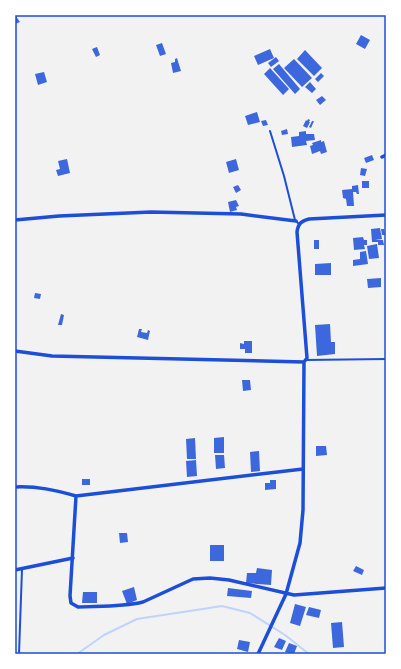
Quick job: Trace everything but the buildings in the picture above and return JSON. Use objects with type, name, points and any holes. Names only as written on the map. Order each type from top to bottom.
[{"type":"street","points":[[382,157],[386,155]]},
{"type":"street","points":[[15,220],[59,216],[151,212],[241,214],[298,222],[309,219],[386,215]]},
{"type":"street","points":[[258,654],[286,594],[300,543],[303,510],[305,361],[297,232],[298,222]]},
{"type":"street","points":[[15,351],[52,356],[305,361]]},
{"type":"street","points":[[15,487],[40,487],[76,496],[303,469]]},
{"type":"street","points":[[76,496],[70,596],[71,603],[78,607],[136,604],[193,579],[210,578],[229,580],[286,594],[299,595],[386,588]]},
{"type":"street","points":[[15,570],[73,558]]},
{"type":"lane","points":[[270,131],[298,222]]},
{"type":"lane","points":[[305,361],[386,359]]},
{"type":"lane","points":[[19,654],[22,569]]},
{"type":"waterway","points":[[77,654],[104,635],[137,619],[222,606],[250,613],[285,635],[309,654]]}]
